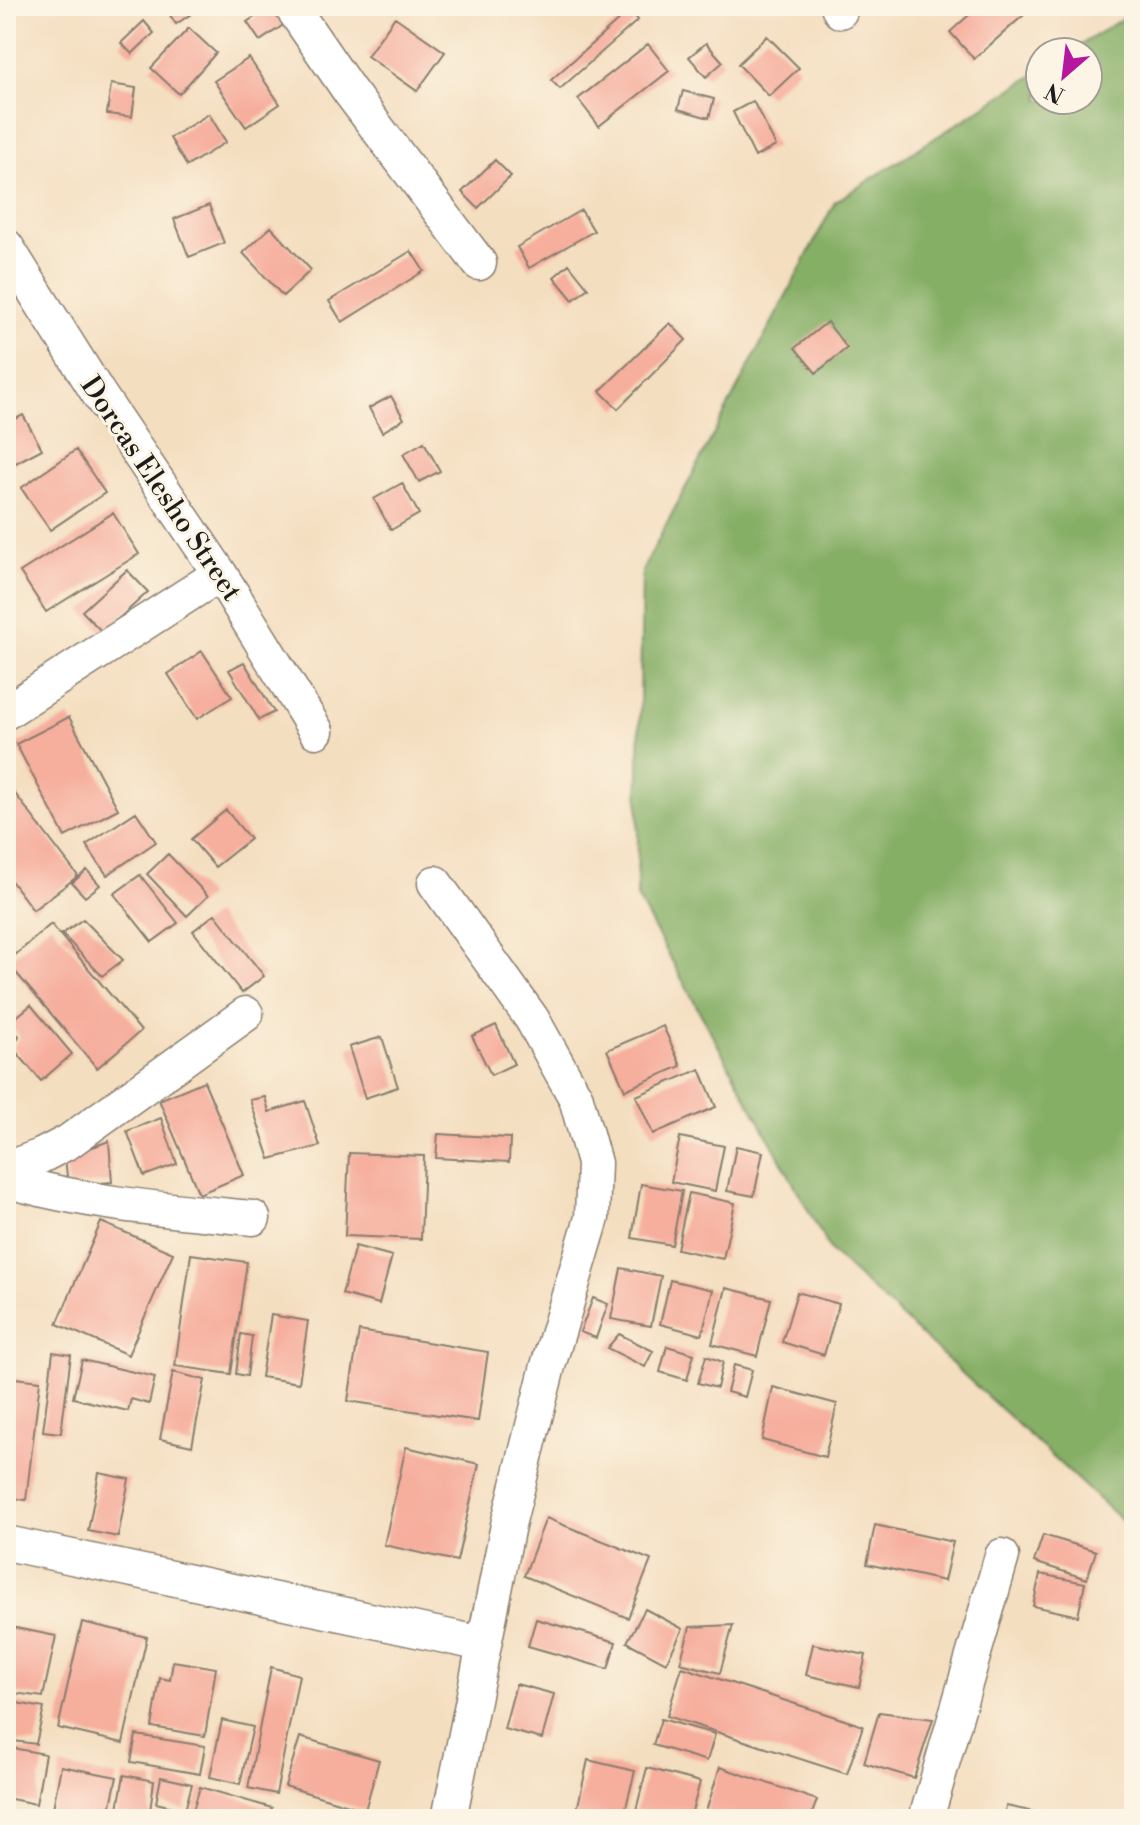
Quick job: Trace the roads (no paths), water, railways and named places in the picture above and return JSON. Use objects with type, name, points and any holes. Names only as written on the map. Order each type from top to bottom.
[{"type":"street","points":[[291,6],[350,92],[479,263]]},
{"type":"street","name":"Dorcas Elesho Street","points":[[6,246],[98,393],[220,574],[316,731]]},
{"type":"street","points":[[6,712],[220,574]]},
{"type":"street","points":[[435,883],[532,1019],[576,1098],[594,1163],[592,1218],[541,1395],[508,1525],[449,1819]]},
{"type":"street","points":[[6,1169],[68,1142],[246,1014]]},
{"type":"street","points":[[6,1180],[56,1194],[122,1205],[253,1218]]},
{"type":"street","points":[[6,1543],[483,1644]]},
{"type":"street","points":[[926,1819],[1002,1556]]}]
